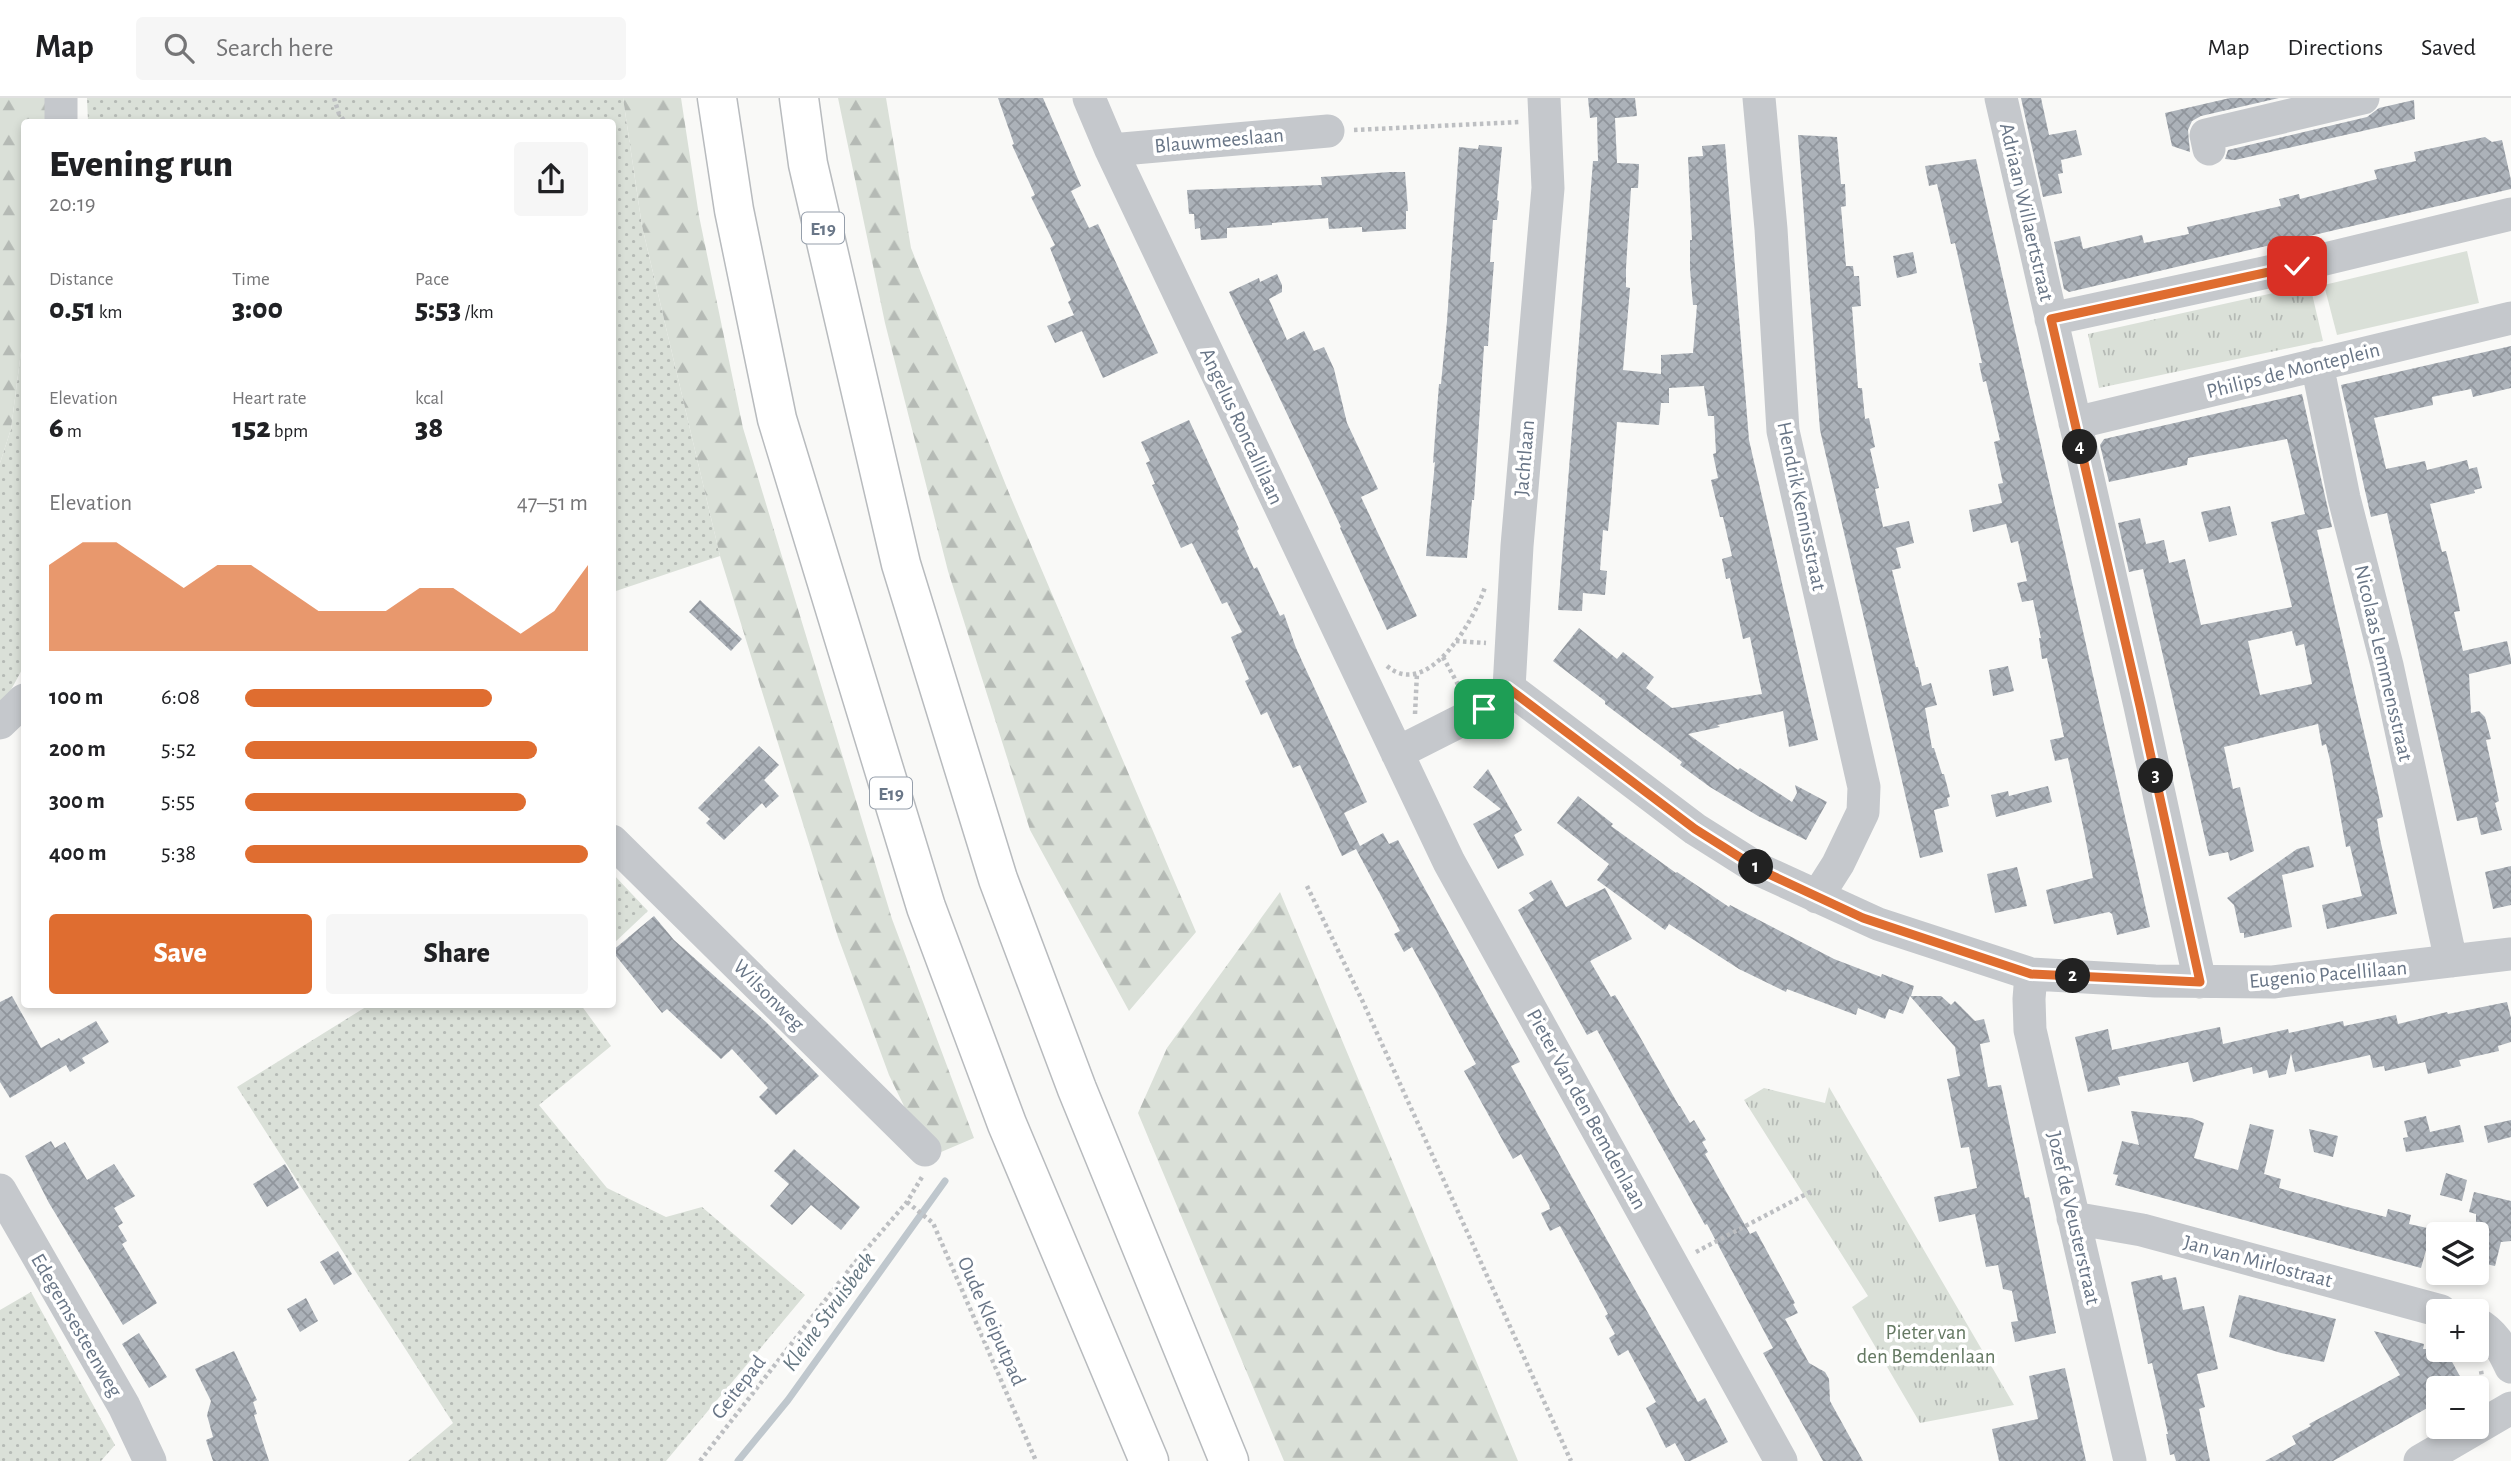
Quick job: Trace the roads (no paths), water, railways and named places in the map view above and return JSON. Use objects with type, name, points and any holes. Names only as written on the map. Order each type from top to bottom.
[{"type":"highway","name":"E19","points":[[717,98],[734,210],[777,419],[926,907],[1007,1124],[1149,1461]]},
{"type":"highway","name":"E19","points":[[799,98],[808,164],[901,564],[998,879],[1077,1089],[1229,1461]]},
{"type":"street","points":[[61,98],[61,119]]},
{"type":"street","name":"Angelus Roncallilaan","points":[[1089,98],[1111,150],[1405,749]]},
{"type":"street","name":"Hendrik Kennisstraat","points":[[1759,98],[1771,229],[1783,431],[1864,787],[1863,812],[1838,864],[1817,897]]},
{"type":"street","name":"Adriaan Willaertstraat","points":[[2001,98],[2200,982]]},
{"type":"street","points":[[2210,149],[2206,135],[2277,108],[2363,98]]},
{"type":"street","name":"Jachtlaan","points":[[1508,688],[1517,546],[1548,188],[1545,109]]},
{"type":"street","name":"Blauwmeeslaan","points":[[1111,150],[1328,131]]},
{"type":"street","points":[[2051,319],[2297,266],[2511,214]]},
{"type":"street","name":"Philips de Monteplein","points":[[2075,424],[2511,318]]},
{"type":"street","name":"Nicolaas Lemmensstraat","points":[[2318,364],[2344,498],[2387,665],[2451,961]]},
{"type":"street","points":[[1405,749],[1484,709],[1508,688]]},
{"type":"street","name":"Eugenio Pacellilaan","points":[[1508,688],[1695,829],[1760,870],[1878,925],[2031,974],[2200,982],[2273,982],[2511,954]]},
{"type":"street","points":[[0,723],[21,703]]},
{"type":"street","name":"Pieter Van den Bemdenlaan","points":[[1405,749],[1448,862],[1782,1461]]},
{"type":"street","name":"Wilsonweg","points":[[616,845],[925,1150]]},
{"type":"street","name":"Jozef de Veusterstraat","points":[[2031,974],[2030,1030],[2130,1461]]},
{"type":"street","name":"Edegemsesteenweg","points":[[0,1190],[124,1406],[150,1461]]},
{"type":"street","name":"Jan van Mirlostraat","points":[[2073,1218],[2142,1230],[2426,1307]]},
{"type":"street","points":[[2489,1331],[2498,1342],[2496,1368]]},
{"type":"street","points":[[2420,1461],[2504,1412]]},
{"type":"waterway","name":"Kleine Struisbeek","points":[[738,1461],[788,1400],[945,1181]]},
{"type":"park label","name":"Pieter van den Bemdenlaan","points":[[1926,1344]]}]
